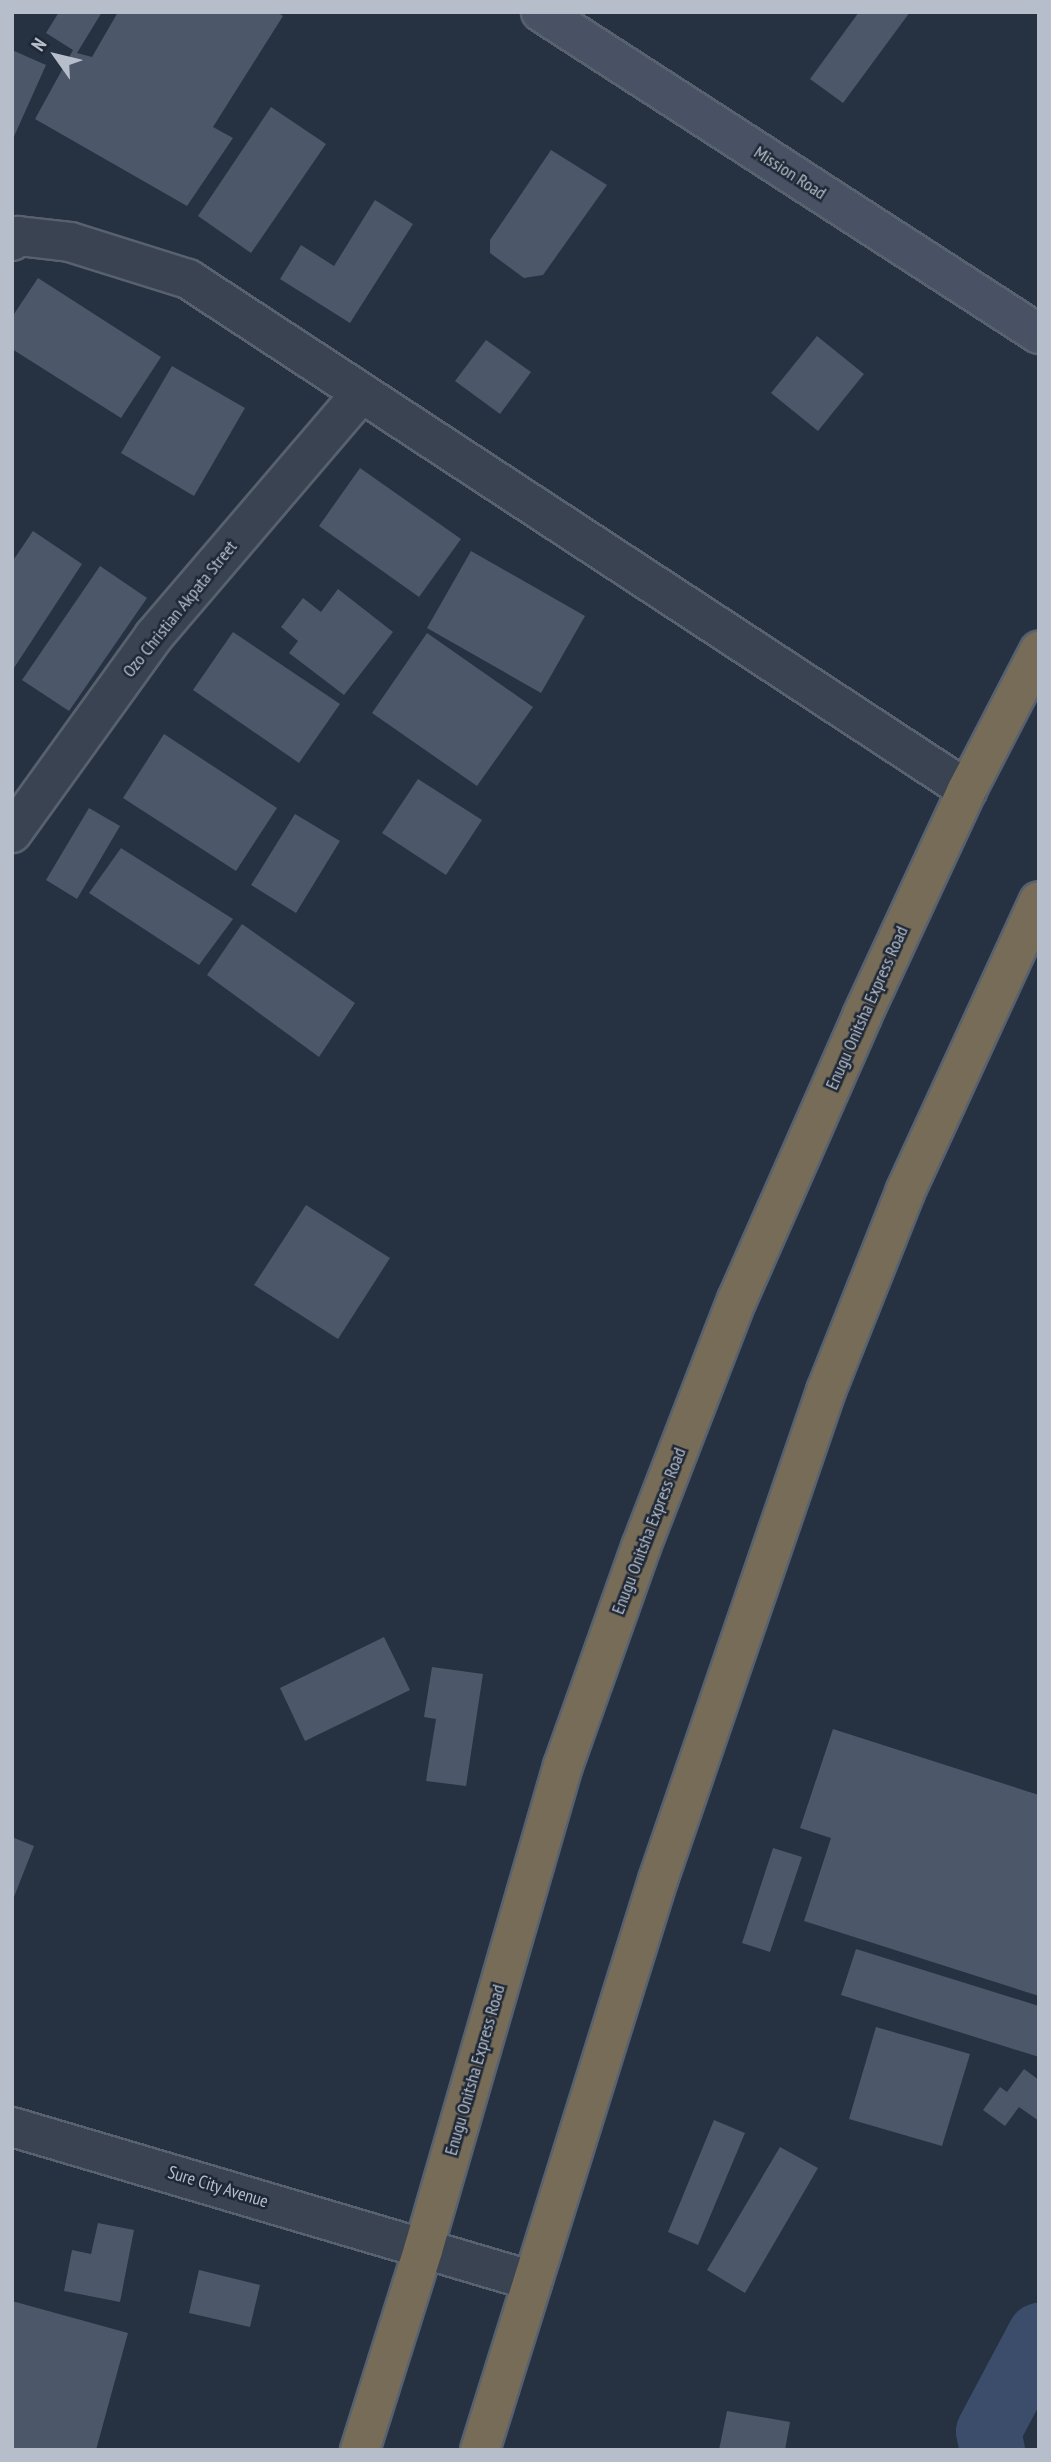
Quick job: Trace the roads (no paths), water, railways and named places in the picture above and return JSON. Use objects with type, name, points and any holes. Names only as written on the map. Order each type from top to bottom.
[{"type":"highway","name":"Enugu Onitsha Express Road","points":[[360,2450],[423,2250],[563,1766],[641,1547],[737,1300],[967,790],[1039,651]]},
{"type":"highway","points":[[480,2450],[658,1880],[826,1391],[905,1192],[1039,901]]},
{"type":"street","name":"Mission Road","points":[[556,16],[1039,334]]},
{"type":"street","points":[[12,241],[18,236],[70,242],[188,279],[967,790]]},
{"type":"street","name":"Ozo Christian Akpata Street","points":[[12,833],[154,636],[361,394]]},
{"type":"street","name":"Sure City Avenue","points":[[12,2127],[533,2281]]},
{"type":"waterway","points":[[992,2450],[988,2431],[1039,2335]]}]
